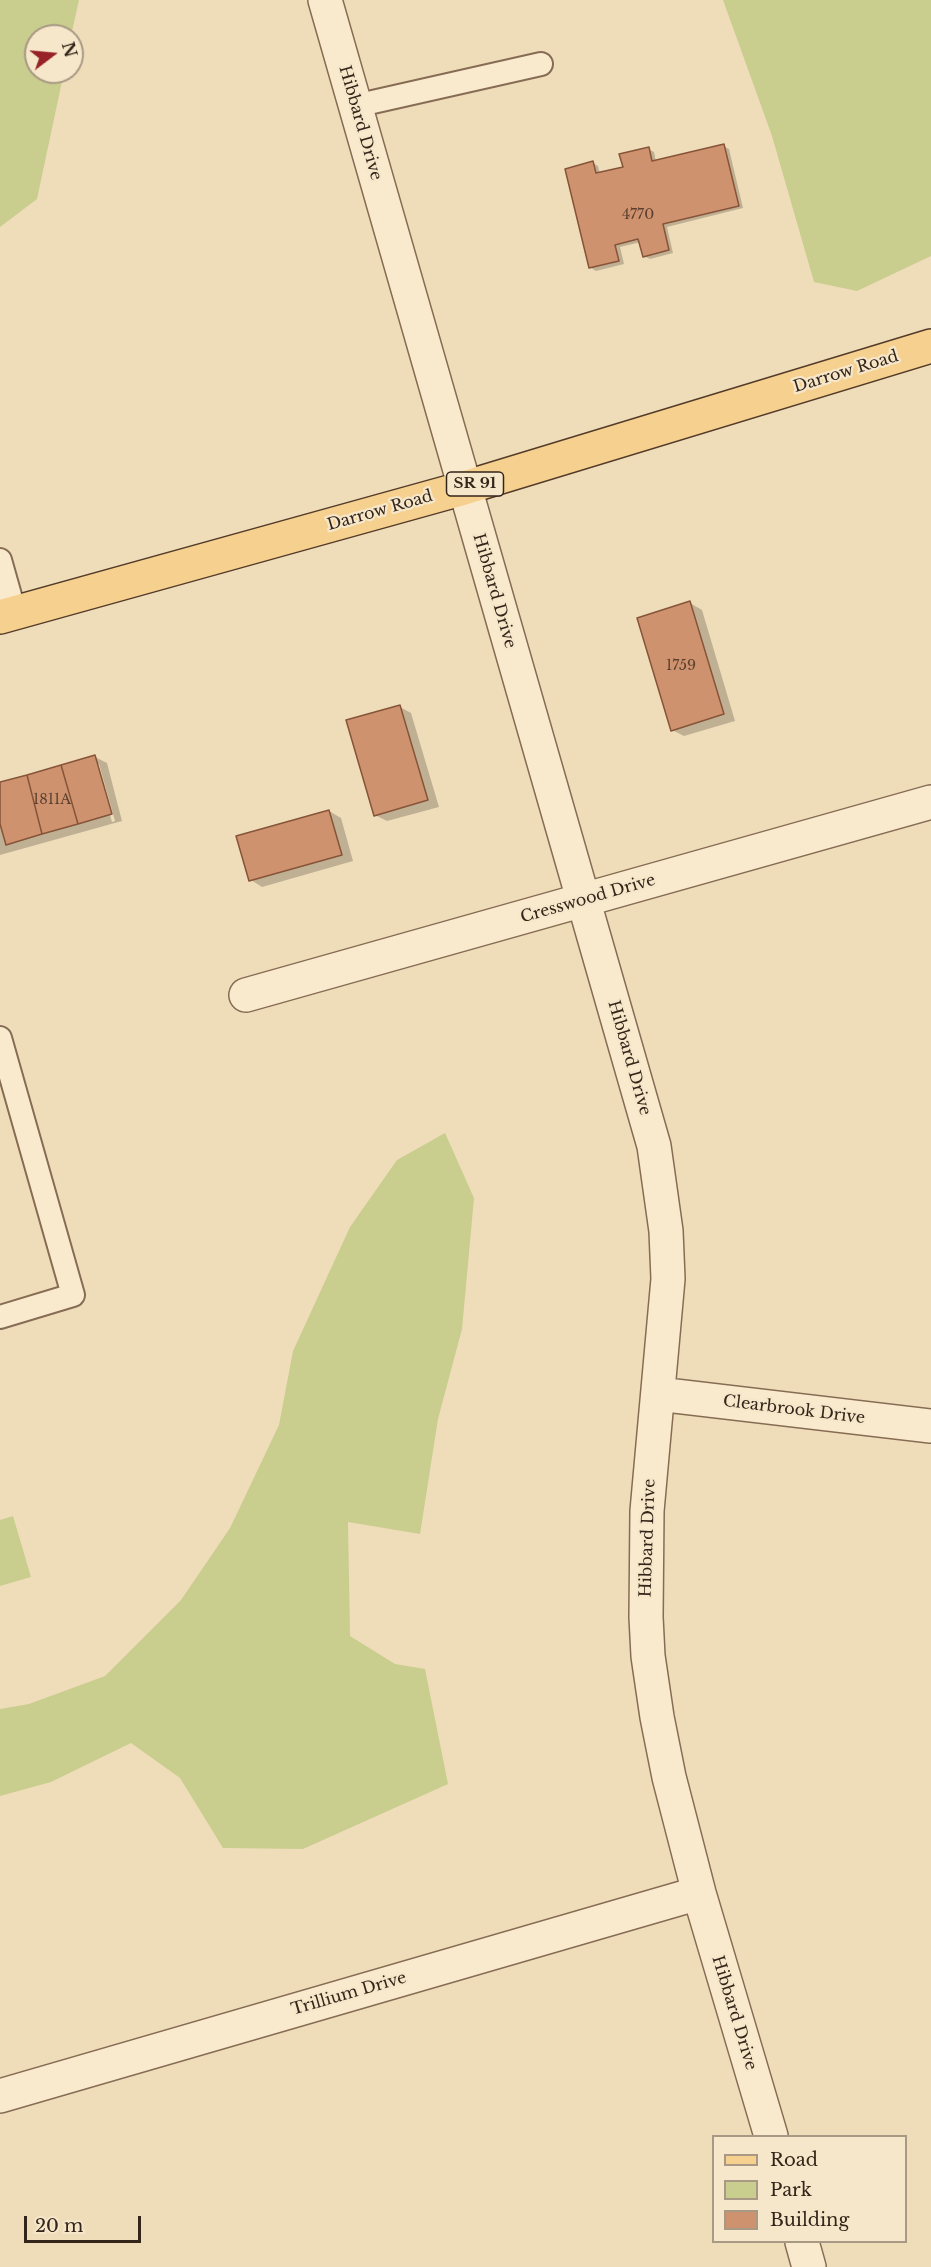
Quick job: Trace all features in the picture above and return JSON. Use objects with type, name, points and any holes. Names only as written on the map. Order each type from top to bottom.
[{"type":"main road","name":"Darrow Road","points":[[8,615],[464,488],[931,346]]},
{"type":"street","name":"Hibbard Drive","points":[[325,0],[654,1146],[666,1231],[668,1280],[647,1511],[648,1656],[669,1777],[699,1893],[771,2135]]},
{"type":"street","name":"Cresswood Drive","points":[[246,995],[931,802]]},
{"type":"street","name":"Clearbrook Drive","points":[[658,1394],[931,1426]]},
{"type":"street","name":"Trillium Drive","points":[[0,2096],[699,1893]]},
{"type":"street","points":[[803,2243],[809,2267]]},
{"type":"lane","points":[[355,106],[541,64]]},
{"type":"lane","points":[[0,560],[8,615]]},
{"type":"lane","points":[[0,1038],[73,1295],[0,1317]]},
{"type":"green space","points":[[0,0],[79,0],[74,24],[24,24],[24,84],[61,84],[37,199],[0,227]]},
{"type":"green space","points":[[723,0],[931,0],[931,256],[857,291],[814,282],[772,136]]},
{"type":"green space","points":[[445,1133],[474,1198],[462,1329],[438,1419],[420,1534],[348,1522],[350,1636],[395,1664],[425,1669],[448,1784],[303,1849],[223,1848],[180,1778],[131,1743],[51,1782],[0,1796],[0,1709],[29,1704],[105,1676],[181,1600],[230,1528],[279,1425],[293,1351],[350,1227],[397,1160]]},
{"type":"green space","points":[[13,1516],[31,1577],[0,1586],[0,1520]]},
{"type":"building","points":[[724,144],[739,206],[663,224],[669,250],[643,257],[638,239],[615,245],[619,261],[589,268],[565,169],[593,161],[596,173],[623,167],[619,154],[649,147],[652,161]]},
{"type":"building","points":[[690,601],[724,714],[671,731],[637,618]]},
{"type":"building","points":[[400,705],[428,800],[374,816],[346,720]]},
{"type":"building","points":[[95,755],[112,814],[78,824],[61,765]]},
{"type":"building","points":[[61,765],[78,824],[42,834],[27,775]]},
{"type":"building","points":[[27,775],[42,834],[6,845],[0,824],[0,782]]},
{"type":"building","points":[[329,810],[342,855],[249,881],[236,836]]}]
